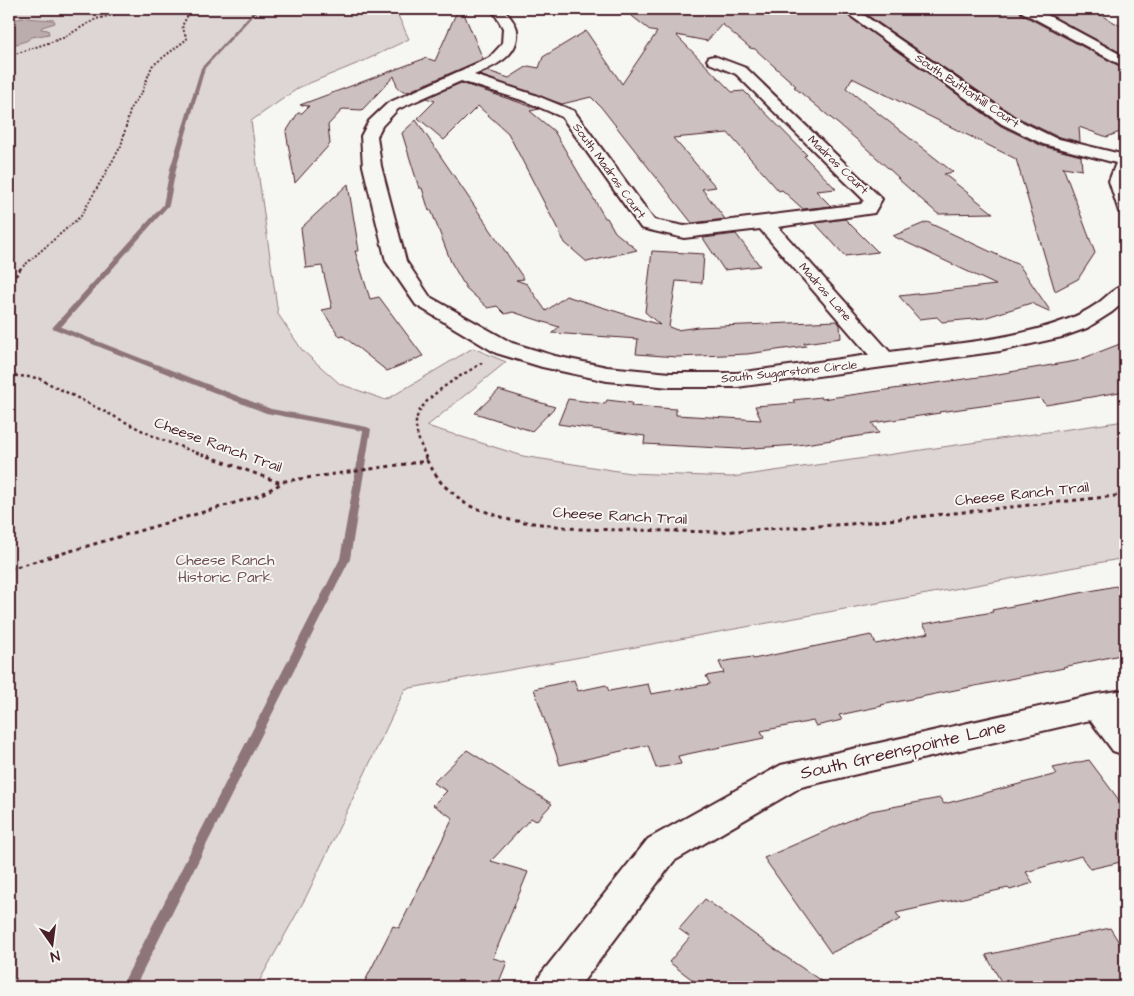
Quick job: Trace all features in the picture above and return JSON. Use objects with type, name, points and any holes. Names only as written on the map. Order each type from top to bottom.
[{"type":"street","name":"South Sugarstone Circle","points":[[498,9],[510,28],[509,45],[494,61],[393,106],[375,124],[369,136],[372,166],[396,261],[423,301],[504,348],[550,362],[607,374],[670,380],[737,380],[1000,344],[1054,332],[1079,323],[1105,308],[1125,291]]},
{"type":"street","name":"South Buttonhill Court","points":[[847,9],[1008,121],[1049,141],[1125,160]]},
{"type":"street","points":[[1027,9],[1125,63]]},
{"type":"street","name":"Madras Court","points":[[714,60],[740,71],[873,199],[868,209],[764,223]]},
{"type":"street","name":"South Madras Court","points":[[461,76],[530,98],[568,114],[648,224],[684,232],[764,223]]},
{"type":"street","points":[[1125,160],[1118,181],[1125,208]]},
{"type":"street","name":"Madras Lane","points":[[764,223],[886,361]]},
{"type":"street","points":[[1111,704],[1125,742]]},
{"type":"street","name":"South Greenspointe Lane","points":[[555,987],[660,850],[793,775],[1111,704]]},
{"type":"path","points":[[9,56],[56,41],[96,19],[137,9]]},
{"type":"path","points":[[9,286],[21,268],[81,216],[121,146],[131,107],[142,92],[152,66],[187,39],[182,26],[191,9]]},
{"type":"path","points":[[427,460],[418,435],[416,420],[420,408],[431,398],[504,348]]},
{"type":"path","name":"Cheese Ranch Trail","points":[[9,374],[38,378],[157,438],[278,482],[427,460],[442,484],[467,505],[510,520],[579,529],[719,532],[850,524],[944,513],[1031,506],[1125,494]]},
{"type":"path","points":[[9,569],[258,496],[286,480]]},
{"type":"green space","name":"Cheese Ranch Historic Park","points":[[9,9],[395,9],[409,39],[366,60],[300,87],[251,121],[278,314],[302,350],[340,384],[386,400],[473,348],[506,362],[427,426],[523,456],[630,473],[732,477],[1125,421],[1125,558],[405,689],[306,897],[256,987],[9,987]]},
{"type":"shaded area","points":[[25,18],[54,20],[55,23],[42,27],[41,29],[48,30],[49,34],[32,37],[26,41],[9,46],[9,20]]},
{"type":"building","points":[[458,9],[462,9],[483,59],[407,92],[398,89],[394,76],[362,110],[343,109],[328,125],[330,144],[295,183],[286,132],[298,113],[302,113],[309,106],[300,105],[426,58],[435,61]]},
{"type":"building","points":[[623,9],[839,9],[1001,126],[1042,146],[1081,156],[1082,170],[1063,167],[1095,253],[1078,279],[1055,291],[1016,159],[852,78],[846,88],[953,172],[944,174],[993,213],[938,214],[856,139],[794,87],[796,86],[755,49],[750,48],[722,24],[707,41],[676,35],[732,92],[744,91],[807,155],[804,156],[836,189],[816,191],[831,206],[803,209],[782,190],[779,191],[728,133],[673,138],[716,187],[702,189],[725,219],[692,223],[601,107],[591,97],[562,104],[479,75],[488,71],[509,78],[528,66],[539,68],[543,57],[586,31],[622,84],[657,32],[651,31]]},
{"type":"building","points":[[858,9],[1019,9],[1021,14],[1125,69],[1125,130],[1107,137],[1079,127],[1080,142],[1056,136],[1015,116]]},
{"type":"building","points":[[1039,9],[1089,9],[1125,28],[1125,55]]},
{"type":"building","points":[[461,83],[539,109],[530,111],[554,131],[605,218],[607,218],[615,232],[637,250],[587,262],[565,243],[508,133],[478,106],[444,140],[418,118],[435,101],[426,98]]},
{"type":"building","points":[[416,120],[524,279],[516,280],[527,284],[546,311],[566,296],[660,325],[645,312],[652,251],[704,254],[702,283],[676,281],[669,327],[677,330],[698,327],[837,321],[840,325],[841,338],[804,343],[806,346],[747,354],[677,357],[636,354],[638,339],[552,333],[559,327],[513,312],[505,314],[497,306],[488,308],[466,288],[451,262],[431,210],[429,211],[422,188],[419,188],[402,133]]},
{"type":"building","points":[[348,184],[359,251],[355,251],[370,299],[379,297],[423,356],[387,371],[343,336],[340,337],[322,310],[332,308],[322,266],[306,268],[301,228]]},
{"type":"building","points":[[845,219],[878,252],[845,256],[815,223]]},
{"type":"building","points":[[927,222],[1019,265],[1051,312],[1031,303],[984,318],[942,322],[937,317],[919,319],[899,296],[996,285],[893,236]]},
{"type":"building","points":[[736,234],[760,266],[724,270],[703,238]]},
{"type":"building","points":[[1125,342],[1125,391],[1046,405],[1039,398],[872,423],[879,433],[798,445],[739,449],[644,444],[645,436],[558,424],[568,399],[605,404],[607,400],[632,403],[631,406],[676,409],[676,415],[761,420],[755,406],[795,403],[793,400],[821,397],[822,399],[986,376],[1076,361]]},
{"type":"building","points":[[499,390],[555,407],[532,431],[475,413]]},
{"type":"building","points":[[1116,586],[1125,596],[1125,654],[881,705],[839,715],[842,720],[816,726],[813,721],[761,731],[764,738],[678,756],[681,764],[656,768],[648,745],[560,765],[534,689],[574,680],[578,691],[606,685],[609,691],[648,684],[651,694],[710,684],[706,676],[724,673],[719,662],[752,657],[753,659],[871,635],[876,644],[929,633],[923,624],[993,612],[992,610]]},
{"type":"building","points":[[467,750],[552,804],[536,821],[531,818],[491,861],[528,872],[493,958],[507,962],[497,987],[362,987],[393,926],[399,928],[453,818],[433,805],[447,791],[433,783]]},
{"type":"building","points":[[1089,760],[1125,808],[1125,861],[1090,869],[1081,856],[1026,872],[1033,883],[1010,890],[1008,888],[896,913],[901,919],[831,953],[764,858],[871,811],[940,798],[944,804],[1057,774],[1053,768]]},
{"type":"building","points":[[705,899],[830,987],[702,987],[669,962],[690,937],[679,929]]},
{"type":"building","points":[[1110,928],[1125,952],[1125,987],[1004,987],[986,955]]},
{"type":"waterway","points":[[128,987],[345,559],[367,429],[269,411],[56,328],[166,205],[173,169],[203,68],[257,9]]}]
